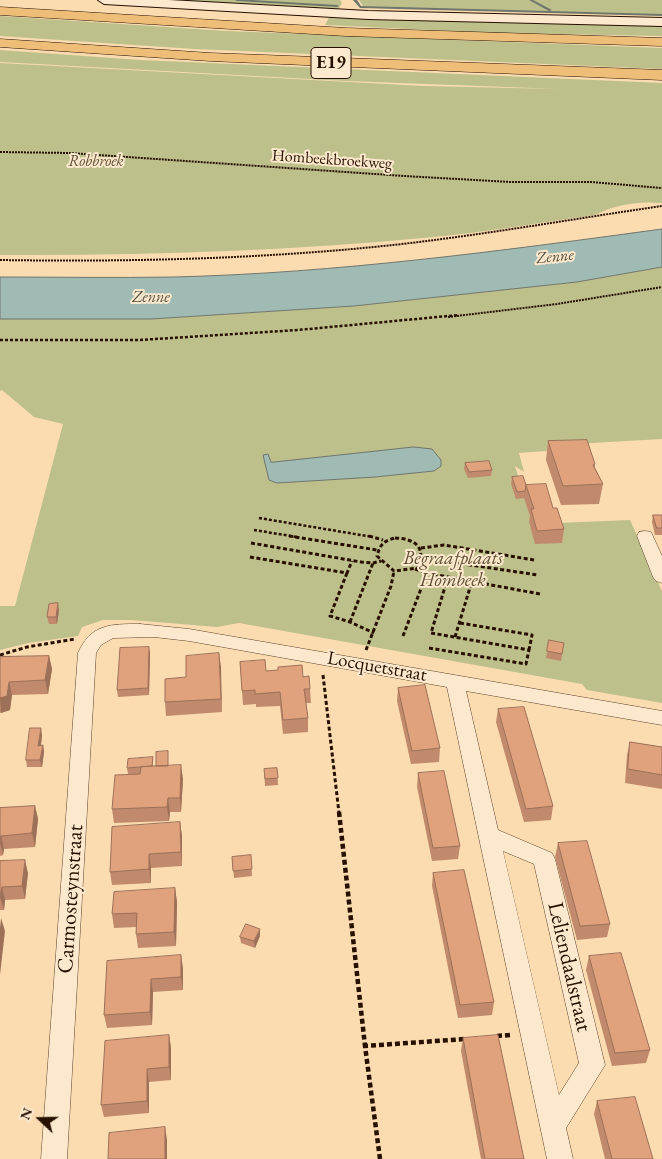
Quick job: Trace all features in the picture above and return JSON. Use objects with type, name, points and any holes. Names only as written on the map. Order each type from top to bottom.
[{"type":"highway","name":"E19","points":[[0,11],[346,32],[662,42]]},
{"type":"highway","name":"E19","points":[[0,43],[240,58],[662,75]]},
{"type":"main road","points":[[104,0],[368,15],[662,22]]},
{"type":"street","points":[[644,536],[662,577]]},
{"type":"street","name":"Locquetstraat","points":[[93,640],[105,633],[151,631],[221,639],[662,718]]},
{"type":"street","name":"Carmosteynstraat","points":[[54,1159],[87,653],[93,640]]},
{"type":"street","points":[[455,682],[560,1159]]},
{"type":"street","name":"Leliendaalstraat","points":[[488,835],[544,859],[592,1065],[553,1126]]},
{"type":"path","name":"Hombeekbroekweg","points":[[0,152],[69,153],[404,176],[511,182],[591,182],[662,188]]},
{"type":"path","points":[[0,260],[228,257],[344,249],[445,240],[662,206]]},
{"type":"path","points":[[0,340],[140,340],[298,330],[419,320],[557,304],[662,288]]},
{"type":"path","points":[[259,518],[376,536],[384,540]]},
{"type":"path","points":[[254,530],[377,550]]},
{"type":"path","points":[[415,569],[418,568],[424,558],[421,548],[417,544],[403,538],[388,538],[380,542],[377,556],[394,571],[415,569],[426,573],[540,594]]},
{"type":"path","points":[[251,544],[352,561],[373,563],[381,561]]},
{"type":"path","points":[[421,548],[444,545],[534,560]]},
{"type":"path","points":[[250,557],[347,572]]},
{"type":"path","points":[[424,558],[538,575]]},
{"type":"path","points":[[352,561],[330,616],[350,622],[374,633]]},
{"type":"path","points":[[350,622],[373,563]]},
{"type":"path","points":[[360,664],[374,633],[394,571]]},
{"type":"path","points":[[403,636],[426,573]]},
{"type":"path","points":[[448,577],[431,633],[529,650]]},
{"type":"path","points":[[455,637],[472,582]]},
{"type":"path","points":[[429,648],[526,664],[532,635],[460,623]]},
{"type":"path","points":[[0,655],[58,641],[93,640]]},
{"type":"path","points":[[321,657],[365,1046],[380,1159]]},
{"type":"path","points":[[493,1037],[532,1034]]},
{"type":"path","points":[[365,1046],[473,1038]]},
{"type":"green space","points":[[173,0],[340,0],[342,3],[334,17],[662,25],[662,36],[494,33],[325,25],[333,10]]},
{"type":"green space","points":[[359,0],[662,0],[662,15],[363,6]]},
{"type":"green space","points":[[0,16],[227,31],[662,48],[662,69],[194,49],[0,36]]},
{"type":"green space","name":"Robbroek","points":[[0,50],[141,60],[662,83],[662,203],[628,204],[611,208],[595,215],[487,231],[370,243],[212,252],[0,255],[0,63],[423,86],[559,89],[346,81],[0,62]]},
{"type":"green space","name":"Begraafplaats Hombeek","points":[[662,267],[662,439],[574,444],[574,449],[519,453],[524,472],[515,466],[532,522],[557,523],[630,520],[662,591],[662,703],[587,690],[582,684],[239,623],[217,627],[132,620],[103,620],[82,627],[78,636],[28,643],[0,650],[0,606],[15,606],[63,424],[34,417],[2,390],[0,391],[0,319],[151,319],[354,306],[577,282]]},
{"type":"water","name":"Zenne","points":[[662,229],[662,267],[577,282],[354,306],[151,319],[0,319],[0,277],[174,277],[296,271],[479,253]]},
{"type":"water","points":[[414,447],[432,449],[441,460],[441,466],[434,471],[277,483],[269,480],[263,455],[268,454],[271,462]]},
{"type":"building","points":[[587,440],[595,464],[593,465],[603,484],[563,486],[548,441]]},
{"type":"building","points":[[489,461],[492,470],[469,472],[465,463]]},
{"type":"building","points":[[523,476],[526,485],[525,491],[517,492],[512,477]]},
{"type":"building","points":[[546,484],[553,508],[557,508],[564,529],[537,531],[531,509],[534,509],[526,485]]},
{"type":"building","points":[[653,515],[662,515],[662,528],[657,528]]},
{"type":"building","points":[[58,603],[56,617],[47,617],[49,604]]},
{"type":"building","points":[[549,640],[564,643],[562,654],[547,651]]},
{"type":"building","points":[[149,647],[148,688],[117,690],[120,648]]},
{"type":"building","points":[[219,653],[221,699],[165,702],[165,679],[186,677],[186,656]]},
{"type":"building","points":[[49,656],[45,680],[9,682],[7,696],[0,698],[0,657]]},
{"type":"building","points":[[265,660],[266,671],[278,670],[278,667],[302,665],[303,677],[309,676],[310,689],[304,689],[308,718],[283,720],[280,692],[255,694],[255,690],[242,691],[240,662]]},
{"type":"building","points":[[425,685],[440,748],[412,751],[398,688]]},
{"type":"building","points":[[524,707],[553,806],[526,809],[498,709]]},
{"type":"building","points":[[30,728],[41,728],[38,746],[43,745],[40,760],[26,760]]},
{"type":"building","points":[[630,742],[662,747],[662,775],[628,769]]},
{"type":"building","points":[[168,751],[168,766],[156,766],[156,752]]},
{"type":"building","points":[[153,757],[152,766],[127,768],[128,759]]},
{"type":"building","points":[[181,765],[180,798],[168,798],[167,807],[112,809],[115,775],[140,774],[141,767]]},
{"type":"building","points":[[277,768],[278,778],[265,779],[264,769]]},
{"type":"building","points":[[444,771],[460,846],[433,848],[418,773]]},
{"type":"building","points":[[35,806],[32,833],[1,836],[0,840],[0,808]]},
{"type":"building","points":[[180,822],[181,852],[149,854],[149,869],[110,872],[112,827]]},
{"type":"building","points":[[587,841],[610,924],[580,926],[558,843]]},
{"type":"building","points":[[251,855],[252,869],[233,871],[232,857]]},
{"type":"building","points":[[25,860],[22,886],[2,887],[0,897],[0,861]]},
{"type":"building","points":[[464,870],[494,1002],[460,1005],[433,873]]},
{"type":"building","points":[[175,888],[174,932],[136,934],[137,913],[112,914],[114,892]]},
{"type":"building","points":[[246,924],[260,929],[254,941],[240,937]]},
{"type":"building","points":[[621,953],[650,1050],[615,1053],[589,956]]},
{"type":"building","points":[[181,955],[181,977],[151,979],[150,1012],[104,1015],[107,961]]},
{"type":"building","points":[[169,1035],[169,1067],[147,1069],[147,1101],[101,1105],[105,1041]]},
{"type":"building","points":[[498,1035],[524,1159],[485,1159],[463,1038]]},
{"type":"building","points":[[635,1097],[653,1159],[612,1159],[597,1101]]},
{"type":"building","points":[[165,1127],[165,1159],[108,1159],[109,1133]]},
{"type":"waterway","points":[[237,0],[337,6]]},
{"type":"waterway","points":[[355,0],[360,7],[662,15]]},
{"type":"waterway","points":[[531,0],[550,10]]}]
